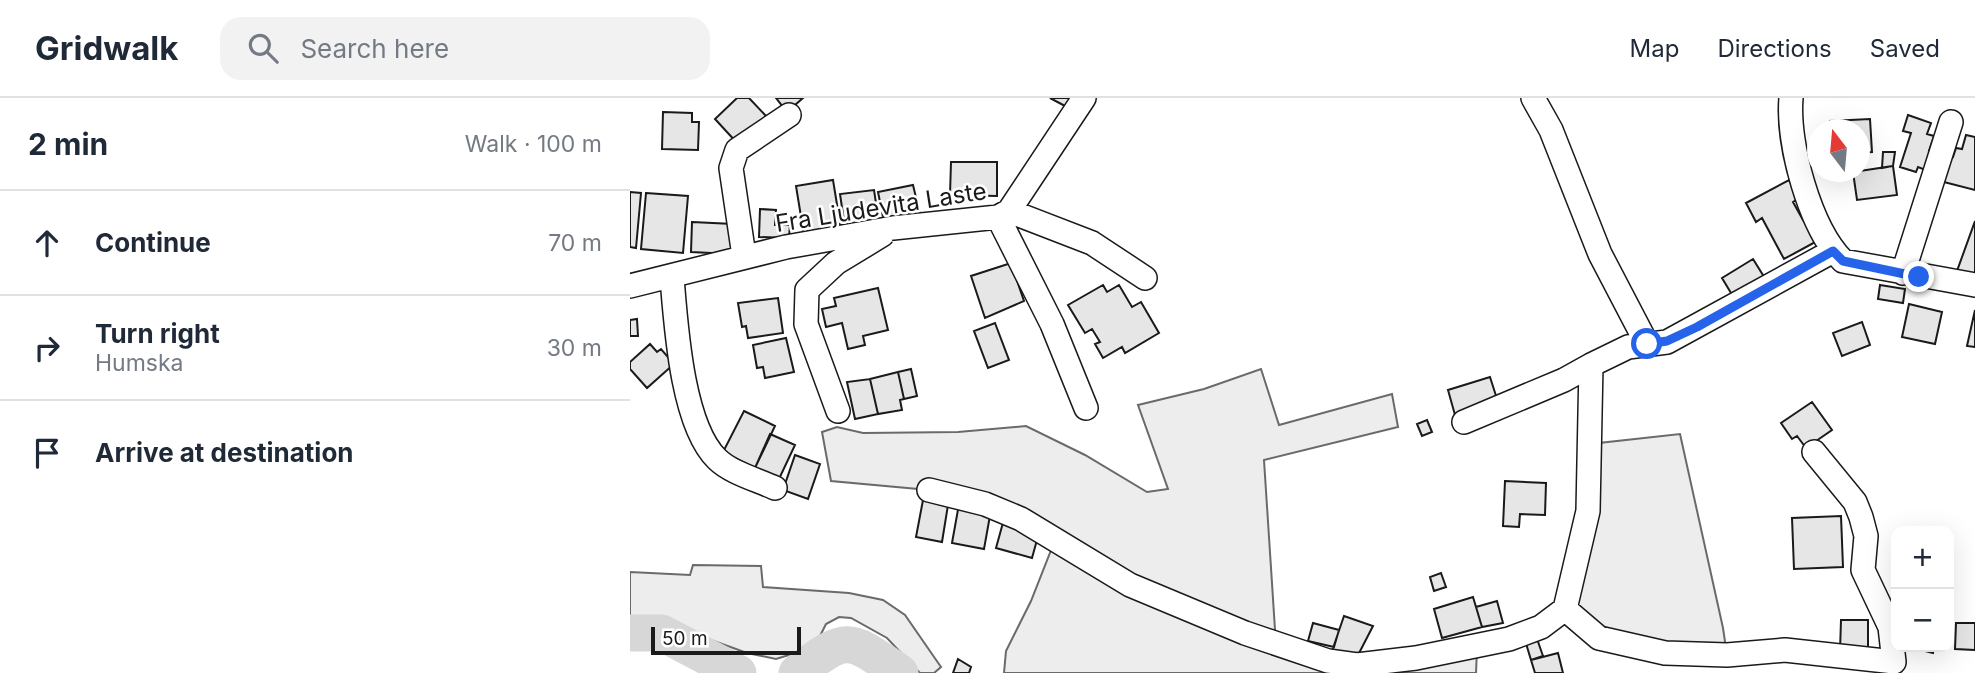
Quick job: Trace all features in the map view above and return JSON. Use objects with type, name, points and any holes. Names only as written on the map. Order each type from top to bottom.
[{"type":"street","name":"Fra Ljudevita Laste","points":[[630,286],[672,278],[744,257],[893,228],[979,221],[1003,214],[1084,98]]},
{"type":"street","points":[[1533,98],[1552,130],[1600,254],[1647,344]]},
{"type":"street","points":[[1791,98],[1793,144],[1798,167],[1806,192],[1833,251],[1843,261],[1975,285]]},
{"type":"street","points":[[744,257],[731,168],[737,150],[789,115]]},
{"type":"street","points":[[1903,273],[1951,122]]},
{"type":"street","points":[[1003,214],[1092,243],[1144,278]]},
{"type":"street","points":[[1003,214],[1086,408]]},
{"type":"street","points":[[838,411],[806,324],[807,290],[836,263],[893,228]]},
{"type":"street","points":[[1464,422],[1564,380],[1628,347],[1667,341],[1833,251]]},
{"type":"street","points":[[672,278],[679,350],[692,409],[707,446],[719,461],[775,488]]},
{"type":"street","points":[[929,490],[985,504],[1021,519],[1130,585],[1245,633],[1328,661],[1357,665],[1416,658],[1509,639],[1541,627],[1565,609],[1588,511],[1591,365]]},
{"type":"street","points":[[1565,609],[1600,638],[1665,653],[1727,655],[1785,650],[1894,662],[1890,627],[1863,570],[1866,536],[1861,517],[1855,502],[1814,452]]},
{"type":"shaded area","points":[[1261,369],[1279,425],[1392,394],[1398,427],[1264,460],[1276,645],[1365,673],[1004,673],[1006,651],[1031,601],[1055,540],[929,490],[831,481],[822,432],[837,427],[863,433],[958,432],[1026,426],[1085,455],[1147,492],[1168,489],[1138,405],[1204,389]]},
{"type":"shaded area","points":[[1680,434],[1727,655],[1615,641],[1565,609],[1590,444]]},
{"type":"shaded area","points":[[693,565],[761,566],[763,587],[849,593],[883,600],[905,615],[941,667],[934,673],[920,673],[887,638],[851,618],[839,617],[826,624],[818,640],[802,651],[776,659],[747,653],[656,620],[630,619],[630,572],[690,575]]},
{"type":"shaded area","points":[[1477,649],[1476,673],[1386,673]]},
{"type":"building","points":[[737,98],[749,98],[767,117],[738,144],[715,119]]},
{"type":"building","points":[[776,98],[803,98],[787,112]]},
{"type":"building","points":[[1050,98],[1071,98],[1067,107]]},
{"type":"building","points":[[663,112],[692,113],[692,122],[699,122],[698,150],[662,149]]},
{"type":"building","points":[[1908,115],[1931,123],[1927,134],[1934,136],[1929,151],[1934,153],[1928,171],[1918,167],[1916,172],[1900,167],[1911,133],[1903,131]]},
{"type":"building","points":[[1870,119],[1872,152],[1870,152]]},
{"type":"building","points":[[1966,135],[1975,137],[1975,190],[1940,181],[1947,155],[1953,157],[1956,148],[1962,149]]},
{"type":"building","points":[[1883,152],[1895,152],[1893,166],[1882,168]]},
{"type":"building","points":[[951,162],[997,162],[997,196],[950,195]]},
{"type":"building","points":[[1893,166],[1897,195],[1857,200],[1854,182],[1870,182],[1870,169]]},
{"type":"building","points":[[833,180],[841,229],[804,235],[796,186]]},
{"type":"building","points":[[1789,180],[1799,198],[1793,202],[1803,220],[1807,217],[1819,240],[1784,259],[1762,218],[1756,222],[1746,203]]},
{"type":"building","points":[[913,185],[920,214],[884,222],[878,192]]},
{"type":"building","points":[[874,190],[879,223],[845,228],[840,194]]},
{"type":"building","points":[[630,192],[641,193],[636,248],[630,247]]},
{"type":"building","points":[[646,193],[688,196],[683,253],[641,249]]},
{"type":"building","points":[[760,209],[776,210],[775,225],[790,225],[789,238],[759,237]]},
{"type":"building","points":[[1975,221],[1975,277],[1957,271]]},
{"type":"building","points":[[692,222],[733,224],[731,254],[691,252]]},
{"type":"building","points":[[1753,259],[1766,280],[1734,298],[1722,278]]},
{"type":"building","points":[[1011,263],[1024,301],[985,318],[971,276]]},
{"type":"building","points":[[1103,285],[1107,292],[1119,285],[1132,307],[1141,302],[1159,333],[1125,353],[1122,347],[1103,358],[1095,344],[1100,342],[1092,329],[1085,333],[1068,305]]},
{"type":"building","points":[[1880,285],[1905,289],[1903,303],[1878,299]]},
{"type":"building","points":[[878,288],[888,330],[863,336],[865,345],[848,349],[842,323],[826,327],[822,309],[836,306],[834,298]]},
{"type":"building","points":[[778,298],[783,333],[748,338],[746,326],[742,327],[738,303]]},
{"type":"building","points":[[1909,304],[1942,312],[1935,344],[1902,337]]},
{"type":"building","points":[[1975,310],[1975,347],[1967,346]]},
{"type":"building","points":[[637,319],[638,336],[630,336],[630,320]]},
{"type":"building","points":[[1862,322],[1870,345],[1842,356],[1833,333]]},
{"type":"building","points":[[995,323],[1009,360],[988,368],[974,331]]},
{"type":"building","points":[[786,338],[794,372],[765,378],[763,367],[757,368],[753,345]]},
{"type":"building","points":[[650,344],[657,352],[661,349],[674,364],[647,388],[630,369],[630,362]]},
{"type":"building","points":[[911,369],[917,396],[904,399],[898,372]]},
{"type":"building","points":[[898,372],[904,399],[900,400],[902,410],[878,414],[870,379]]},
{"type":"building","points":[[1490,377],[1498,402],[1455,415],[1448,390]]},
{"type":"building","points":[[870,379],[878,414],[855,419],[847,382]]},
{"type":"building","points":[[1812,402],[1832,430],[1806,448],[1797,436],[1792,439],[1781,423]]},
{"type":"building","points":[[744,411],[775,426],[755,468],[723,452]]},
{"type":"building","points":[[1427,420],[1432,432],[1422,436],[1417,424]]},
{"type":"building","points":[[770,434],[795,445],[779,479],[755,468]]},
{"type":"building","points":[[795,455],[820,464],[808,499],[783,490]]},
{"type":"building","points":[[1505,481],[1546,483],[1545,515],[1520,514],[1519,527],[1503,526]]},
{"type":"building","points":[[923,500],[948,505],[942,542],[916,537]]},
{"type":"building","points":[[959,504],[991,510],[984,549],[952,543]]},
{"type":"building","points":[[1841,516],[1843,567],[1794,569],[1792,518]]},
{"type":"building","points":[[1004,519],[1040,529],[1032,558],[996,548]]},
{"type":"building","points":[[1441,573],[1446,587],[1434,591],[1430,577]]},
{"type":"building","points":[[1473,597],[1482,627],[1442,638],[1434,609]]},
{"type":"building","points":[[1497,601],[1503,623],[1482,627],[1476,607]]},
{"type":"building","points":[[1344,616],[1373,626],[1356,659],[1332,651]]},
{"type":"building","points":[[1841,620],[1868,620],[1868,652],[1840,651]]},
{"type":"building","points":[[1313,623],[1339,630],[1334,647],[1308,641]]},
{"type":"building","points":[[1956,623],[1975,623],[1975,650],[1955,649]]},
{"type":"building","points":[[1536,636],[1543,656],[1531,660],[1525,640]]},
{"type":"building","points":[[1558,653],[1563,673],[1535,673],[1531,660]]},
{"type":"building","points":[[958,659],[971,667],[969,673],[953,673]]},
{"type":"waterway","points":[[630,633],[662,633],[738,673]]},
{"type":"waterway","points":[[797,673],[827,651],[848,645],[870,653],[900,673]]},
{"type":"route","points":[[1647,344],[1667,341],[1697,327],[1833,251],[1843,261],[1919,277]]}]
